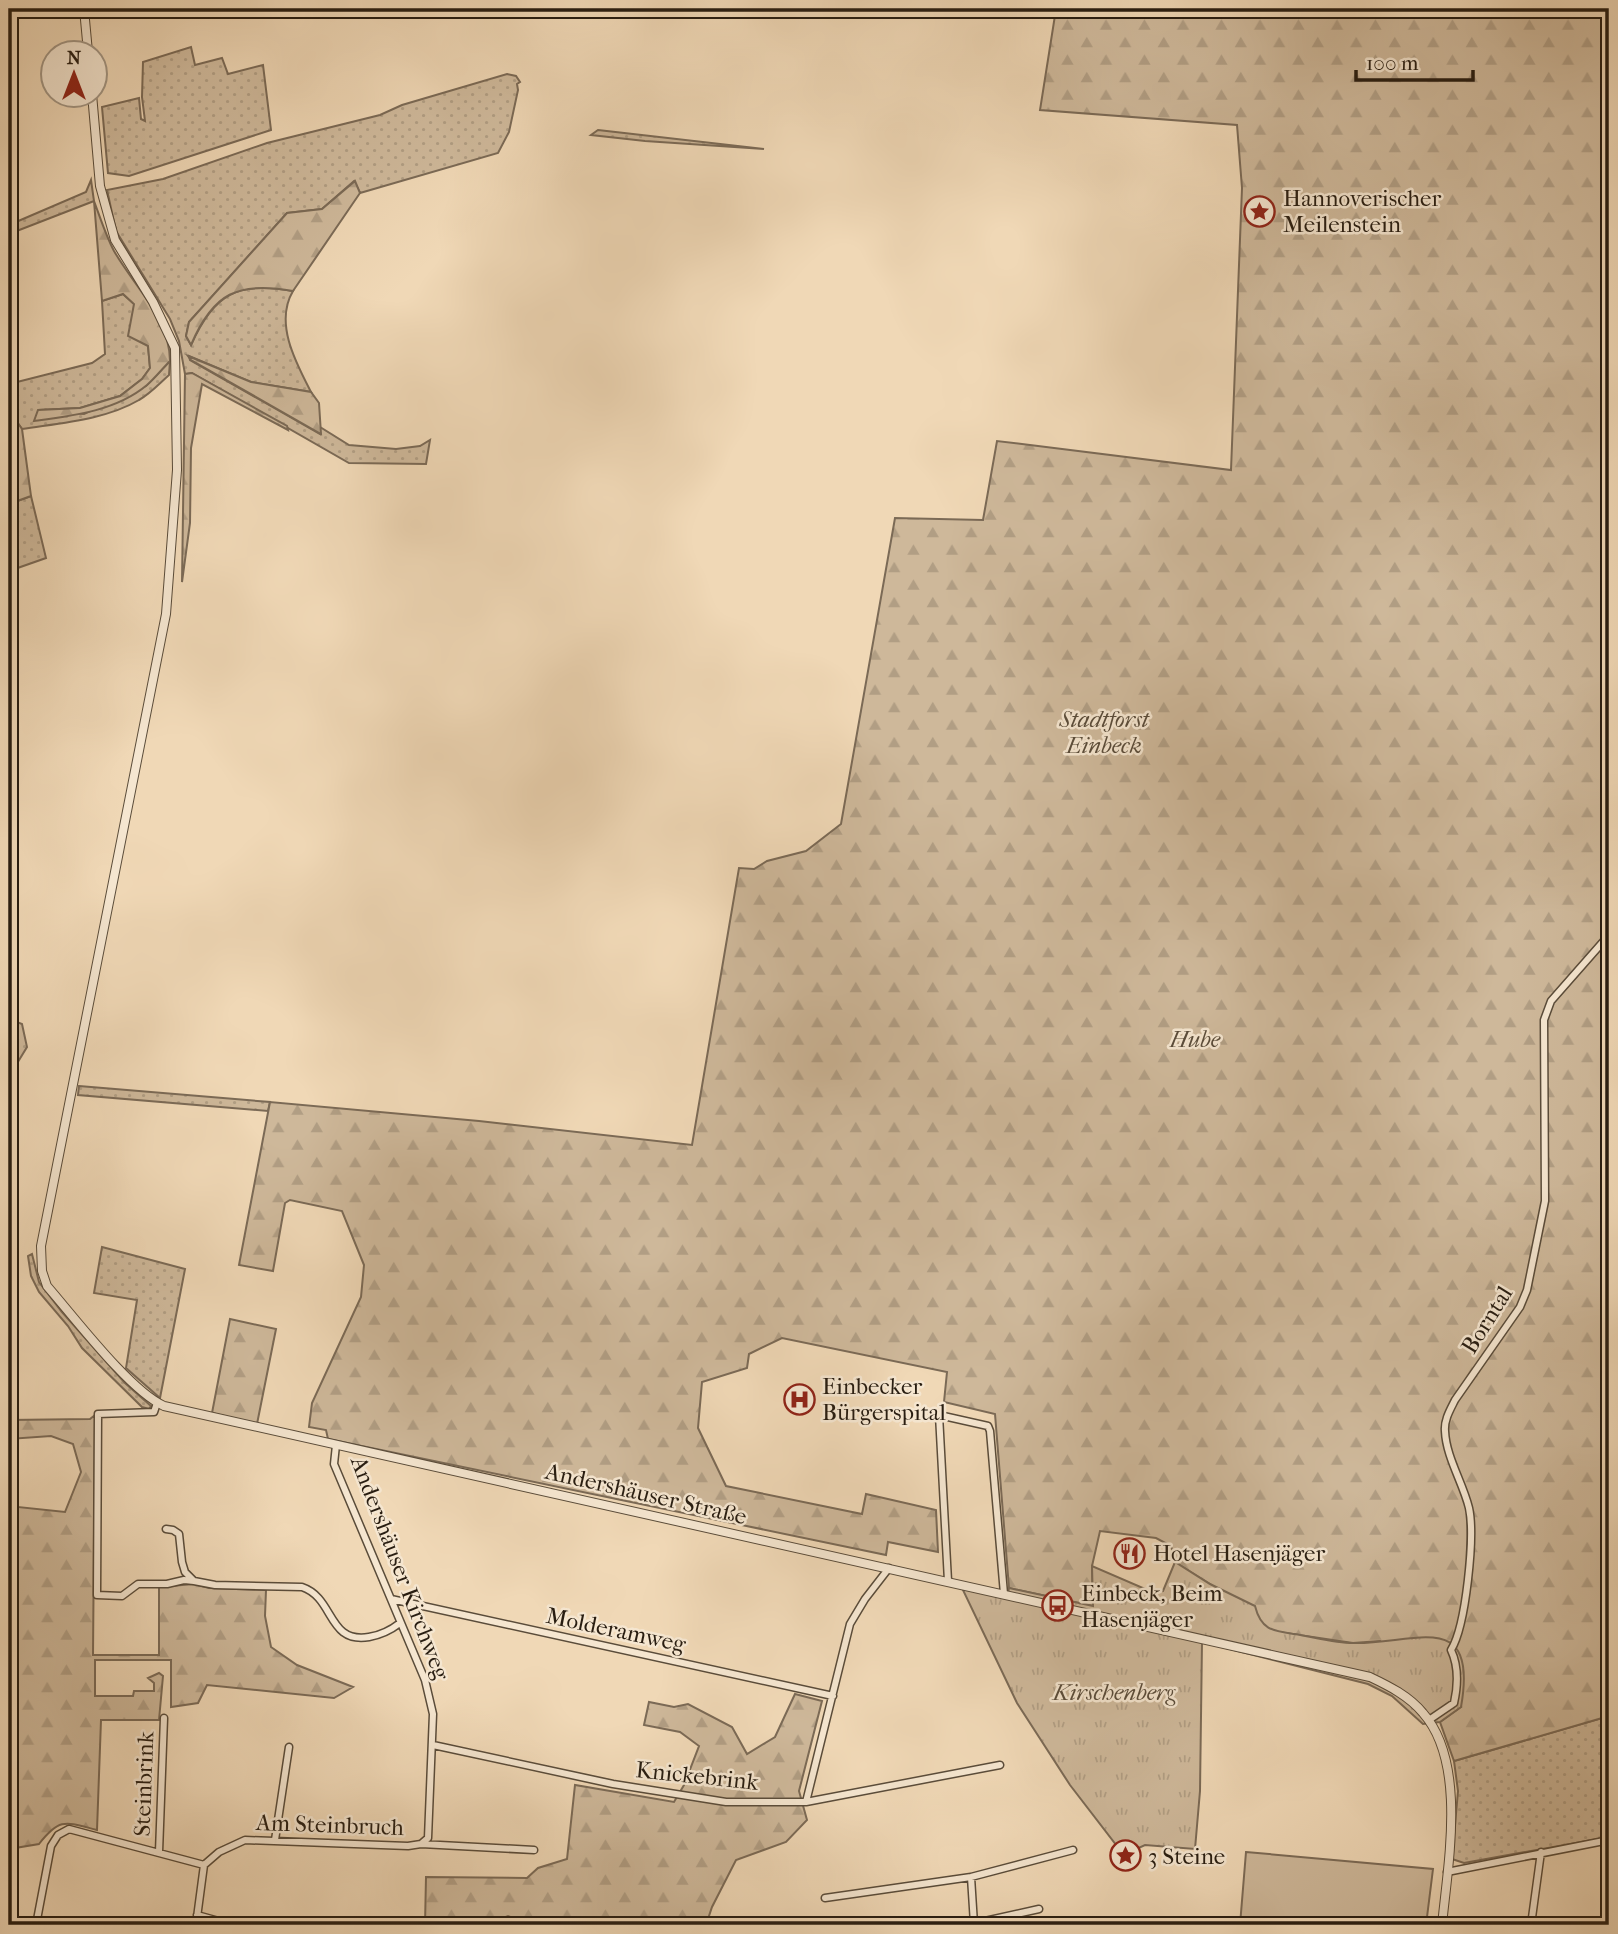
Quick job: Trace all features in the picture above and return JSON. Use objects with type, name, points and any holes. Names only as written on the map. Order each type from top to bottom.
[{"type":"street","points":[[84,9],[86,38]]},
{"type":"street","name":"Andershäuser Kirchweg","points":[[93,108],[100,186],[116,240],[153,302],[175,348],[177,470],[166,614],[41,1246],[42,1271],[47,1286],[131,1381],[158,1403],[336,1445],[334,1464],[425,1680],[433,1714],[428,1838]]},
{"type":"street","name":"Borntal","points":[[1429,1720],[1454,1703],[1458,1688],[1456,1661],[1451,1650],[1458,1640],[1462,1625],[1469,1547],[1469,1510],[1444,1430],[1447,1416],[1455,1400],[1520,1307],[1527,1290],[1545,1200],[1544,1020],[1551,1001],[1609,935]]},
{"type":"street","points":[[158,1403],[154,1412],[98,1413],[97,1595],[122,1596],[138,1584],[167,1584],[184,1580],[215,1585],[302,1587],[313,1590],[343,1633],[357,1639],[378,1635],[400,1623]]},
{"type":"street","points":[[948,1581],[939,1415],[988,1426],[990,1431],[1004,1594]]},
{"type":"street","name":"Andershäuser Straße","points":[[336,1445],[1370,1677],[1394,1689],[1421,1710],[1429,1720],[1445,1753],[1450,1777],[1451,1804],[1441,1925]]},
{"type":"street","points":[[166,1529],[179,1534],[185,1572],[194,1581]]},
{"type":"street","points":[[806,1802],[850,1624],[889,1568]]},
{"type":"street","name":"Molderamweg","points":[[391,1599],[833,1696]]},
{"type":"street","name":"Steinbrink","points":[[159,1852],[164,1718]]},
{"type":"street","name":"Knickebrink","points":[[433,1745],[613,1784],[726,1802],[806,1802],[1000,1765]]},
{"type":"street","points":[[275,1840],[289,1747]]},
{"type":"street","points":[[36,1925],[51,1846],[58,1835],[69,1829],[204,1865],[196,1925]]},
{"type":"street","name":"Am Steinbruch","points":[[421,1844],[428,1838]]},
{"type":"street","points":[[1447,1872],[1609,1839]]},
{"type":"street","name":"Am Steinbruch","points":[[204,1865],[219,1852],[245,1840],[534,1850]]},
{"type":"street","points":[[825,1898],[971,1877],[1073,1850]]},
{"type":"street","points":[[1531,1925],[1541,1852]]},
{"type":"street","points":[[971,1877],[970,1925],[1039,1909]]},
{"type":"street","points":[[197,1915],[233,1925]]},
{"type":"green space","name":"Stadtforst Einbeck","points":[[1056,9],[1609,9],[1609,1716],[1454,1761],[1440,1722],[1461,1707],[1380,1641],[1353,1643],[1272,1631],[1210,1584],[1175,1562],[1171,1546],[1156,1538],[1100,1531],[1092,1566],[1093,1606],[1009,1588],[995,1414],[944,1402],[947,1372],[782,1338],[749,1354],[747,1368],[702,1382],[698,1428],[726,1486],[862,1514],[866,1494],[936,1510],[938,1552],[888,1542],[886,1555],[328,1439],[326,1430],[309,1427],[312,1403],[361,1297],[364,1265],[342,1211],[290,1200],[285,1203],[273,1271],[239,1265],[270,1102],[479,1121],[692,1145],[739,868],[754,869],[767,861],[806,851],[841,824],[895,518],[983,520],[997,441],[1231,470],[1242,188],[1237,125],[1040,110]]},
{"type":"green space","points":[[191,47],[195,65],[222,58],[228,74],[263,65],[271,130],[129,176],[108,173],[102,108],[139,98],[141,119],[145,121],[142,97],[143,62]]},
{"type":"green space","points":[[507,74],[516,76],[520,82],[517,84],[509,132],[498,153],[360,193],[354,181],[322,209],[287,213],[189,322],[186,336],[191,345],[209,313],[230,295],[257,288],[293,291],[288,303],[286,329],[294,356],[311,392],[251,382],[189,356],[190,360],[320,434],[320,427],[349,445],[396,449],[420,446],[430,440],[426,464],[349,463],[192,373],[185,374],[179,341],[170,319],[116,231],[107,190],[163,179],[267,143],[380,115],[402,105]]},
{"type":"green space","points":[[598,130],[764,149],[591,135]]},
{"type":"green space","points":[[91,180],[94,201],[9,234],[9,225],[86,192]]},
{"type":"green space","points":[[355,181],[360,193],[293,291],[257,288],[230,295],[218,302],[208,313],[191,345],[186,336],[189,322],[287,213],[322,209]]},
{"type":"green space","points":[[94,201],[114,251],[158,317],[164,331],[170,361],[147,385],[122,401],[93,411],[34,421],[38,410],[80,408],[120,396],[142,379],[150,368],[148,346],[128,336],[134,304],[123,294],[102,301]]},
{"type":"green space","points":[[123,294],[134,304],[148,346],[150,368],[142,379],[120,396],[80,408],[38,410],[84,414],[146,386],[170,361],[169,375],[143,398],[126,407],[82,420],[22,429],[17,422],[9,418],[9,384],[92,363],[105,354],[102,301]]},
{"type":"green space","points":[[188,356],[251,382],[311,392],[319,403],[321,434],[191,360]]},
{"type":"green space","points":[[192,373],[287,426],[288,430],[202,384],[191,448],[190,523],[182,582],[185,374]]},
{"type":"green space","points":[[9,418],[17,422],[22,429],[31,496],[9,504]]},
{"type":"green space","points":[[31,496],[46,558],[9,571],[9,504]]},
{"type":"green space","points":[[9,1019],[22,1024],[27,1047],[13,1070],[9,1070]]},
{"type":"green space","points":[[79,1086],[270,1102],[268,1111],[78,1095]]},
{"type":"green space","points":[[102,1247],[185,1269],[160,1398],[126,1368],[137,1300],[94,1293]]},
{"type":"green space","points":[[32,1254],[39,1282],[125,1383],[151,1406],[149,1409],[142,1407],[82,1348],[68,1326],[39,1292],[31,1276],[28,1256]]},
{"type":"green space","points":[[230,1319],[276,1329],[257,1424],[212,1413]]},
{"type":"green space","points":[[95,1415],[93,1655],[159,1655],[159,1587],[194,1584],[209,1588],[266,1590],[265,1616],[271,1647],[297,1665],[353,1687],[334,1698],[207,1685],[198,1703],[171,1707],[171,1660],[95,1660],[95,1696],[133,1696],[134,1691],[154,1691],[154,1683],[148,1678],[159,1673],[163,1676],[159,1720],[101,1720],[97,1830],[64,1824],[53,1829],[39,1844],[9,1849],[9,1506],[65,1512],[81,1472],[73,1444],[51,1436],[9,1439],[9,1420],[90,1419]]},
{"type":"green space","name":"Kirschenberg","points":[[1175,1562],[1210,1584],[1255,1606],[1264,1625],[1274,1630],[1346,1643],[1418,1637],[1436,1638],[1450,1643],[1460,1655],[1464,1675],[1461,1707],[1440,1722],[1423,1724],[1392,1696],[1368,1684],[1202,1642],[1200,1791],[1195,1849],[1145,1845],[1134,1850],[1127,1859],[1070,1785],[1017,1703],[962,1588],[1007,1598],[1009,1588],[1093,1606],[1092,1566],[1152,1592],[1163,1591]]},
{"type":"green space","points":[[795,1694],[822,1701],[799,1791],[807,1820],[786,1842],[736,1860],[706,1925],[679,1925],[679,1922],[657,1920],[656,1925],[532,1925],[508,1916],[485,1925],[425,1925],[426,1877],[527,1878],[538,1868],[567,1859],[575,1785],[674,1802],[684,1785],[699,1746],[680,1732],[644,1725],[649,1702],[674,1707],[688,1704],[732,1727],[747,1754],[775,1737]]},
{"type":"green space","points":[[1609,1716],[1609,1837],[1464,1863],[1452,1859],[1458,1791],[1454,1761]]},
{"type":"green space","points":[[1246,1852],[1433,1869],[1426,1925],[1240,1925]]},
{"type":"place","name":"Hannoverischer Meilenstein","points":[[1260,211]]},
{"type":"place","name":"Einbecker Bürgerspital","points":[[799,1399]]},
{"type":"place","name":"Hotel Hasenjäger","points":[[1130,1553]]},
{"type":"place","name":"Einbeck, Beim Hasenjäger","points":[[1058,1606]]},
{"type":"place","name":"3 Steine","points":[[1125,1856]]},
{"type":"park label","name":"Hube","points":[[1195,1039]]}]
